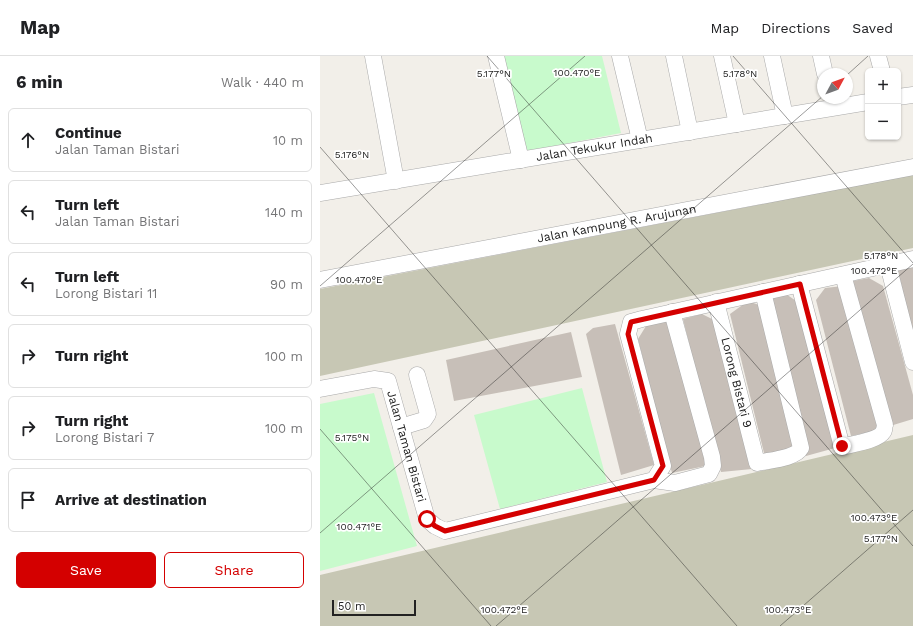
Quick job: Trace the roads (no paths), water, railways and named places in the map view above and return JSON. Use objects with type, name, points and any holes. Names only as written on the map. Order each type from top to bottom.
[{"type":"street","points":[[373,56],[396,181]]},
{"type":"street","points":[[496,56],[521,160]]},
{"type":"street","points":[[620,56],[640,140]]},
{"type":"street","points":[[674,56],[690,132]]},
{"type":"street","points":[[722,56],[737,124]]},
{"type":"street","points":[[772,56],[785,116]]},
{"type":"street","points":[[821,56],[824,68]]},
{"type":"street","points":[[878,56],[881,68]]},
{"type":"street","points":[[901,97],[913,95]]},
{"type":"street","name":"Jalan Tekukur Indah","points":[[853,102],[865,102]]},
{"type":"street","name":"Jalan Tekukur Indah","points":[[320,193],[785,116],[828,104]]},
{"type":"street","name":"Jalan Kampung R. Arujunan","points":[[320,280],[913,167]]},
{"type":"street","points":[[672,312],[712,457],[713,466],[709,474],[675,483],[654,480],[663,466],[628,334],[631,322],[672,312],[716,302],[913,259]]},
{"type":"street","points":[[888,265],[913,362]]},
{"type":"street","points":[[800,284],[842,446],[873,439],[883,432],[885,425],[843,275]]},
{"type":"street","name":"Lorong Bistari 9","points":[[716,302],[757,463],[794,455],[801,448],[763,292]]},
{"type":"street","points":[[401,427],[424,420],[428,414],[417,375]]},
{"type":"street","name":"Jalan Taman Bistari","points":[[320,390],[374,378],[388,381],[427,519],[435,526],[445,531],[654,480]]}]
